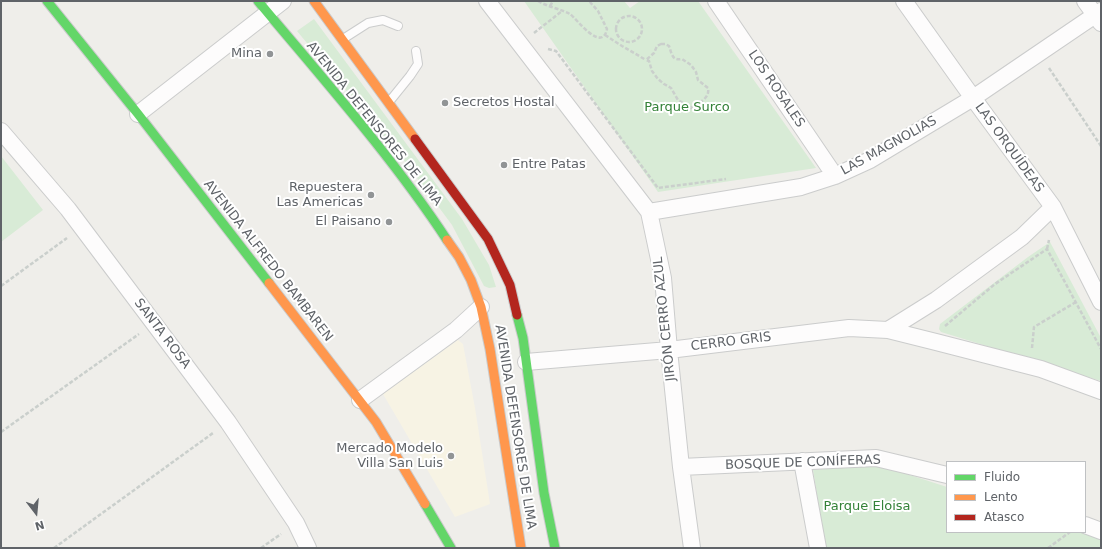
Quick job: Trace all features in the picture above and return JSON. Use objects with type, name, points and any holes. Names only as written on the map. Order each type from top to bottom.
[{"type":"main road","name":"AVENIDA ALFREDO BAMBAREN","points":[[47,1],[138,114],[360,400],[376,422],[451,548]]},
{"type":"main road","name":"AVENIDA DEFENSORES DE LIMA","points":[[314,1],[488,239],[510,285],[523,338],[544,493],[555,548]]},
{"type":"main road","name":"AVENIDA DEFENSORES DE LIMA","points":[[263,7],[395,166],[429,212],[459,257],[471,280],[481,307],[490,348],[521,548]]},
{"type":"street","points":[[138,114],[263,7],[283,1]]},
{"type":"street","name":"JIRÓN CERRO AZUL","points":[[487,1],[649,212],[663,278],[681,467],[692,548]]},
{"type":"street","name":"LOS ROSALES","points":[[716,1],[835,176]]},
{"type":"street","name":"LAS ORQUÍDEAS","points":[[904,1],[1053,207],[1101,302]]},
{"type":"street","points":[[1086,1],[1099,16]]},
{"type":"street","name":"LAS MAGNOLIAS","points":[[649,212],[801,187],[835,176],[870,160],[973,98],[1099,16]]},
{"type":"street","name":"SANTA ROSA","points":[[1,131],[68,209],[228,422],[296,523],[308,548]]},
{"type":"street","points":[[888,330],[936,300],[1022,237],[1053,207]]},
{"type":"street","points":[[360,400],[456,330],[481,307]]},
{"type":"street","name":"CERRO GRIS","points":[[526,362],[669,350],[849,328],[888,330],[1041,369],[1101,391]]},
{"type":"street","name":"BOSQUE DE CONÍFERAS","points":[[681,467],[876,458],[946,475]]},
{"type":"street","points":[[802,461],[818,548]]},
{"type":"street","points":[[1086,525],[1101,531]]},
{"type":"lane","points":[[342,39],[368,23],[383,20],[398,26]]},
{"type":"lane","points":[[388,102],[418,64],[416,51]]},
{"type":"path","points":[[538,1],[570,14],[586,30],[596,36],[601,37],[605,35]]},
{"type":"path","points":[[550,6],[553,1]]},
{"type":"path","points":[[590,1],[598,11],[607,29],[605,35]]},
{"type":"path","points":[[528,29],[532,34],[562,11]]},
{"type":"path","points":[[628,16],[633,17],[642,24],[642,30],[641,35],[637,40],[631,42],[626,41],[621,39],[617,34],[616,28],[618,22],[622,18],[628,16]]},
{"type":"path","points":[[605,35],[622,46],[646,60],[649,61],[652,70],[658,79],[671,88],[678,100],[684,104],[691,108],[707,96],[709,92],[708,88],[698,80],[696,72],[691,65],[682,59],[678,60],[674,58],[671,55],[669,46],[665,44],[657,46],[654,54],[646,60]]},
{"type":"path","points":[[622,46],[626,41]]},
{"type":"path","points":[[541,46],[556,51],[658,188],[728,179]]},
{"type":"path","points":[[1039,54],[1101,146]]},
{"type":"path","points":[[1,286],[82,228]]},
{"type":"path","points":[[950,330],[943,327],[995,284],[1048,249],[1101,349]]},
{"type":"path","points":[[1032,355],[1034,327],[1076,302]]},
{"type":"path","points":[[1,432],[154,324]]},
{"type":"path","points":[[54,548],[228,422]]},
{"type":"path","points":[[261,548],[296,523]]},
{"type":"path","points":[[1048,548],[1069,533]]},
{"type":"shaded area","name":"Mercado Modelo Villa San Luis","points":[[458,340],[463,344],[490,504],[455,517],[383,394]]},
{"type":"green space","name":"Parque Surco","points":[[524,1],[624,1],[630,8],[640,1],[698,1],[816,168],[658,192]]},
{"type":"green space","points":[[314,19],[462,219],[489,265],[496,287],[489,288],[484,286],[452,225],[406,163],[297,31]]},
{"type":"green space","points":[[1,156],[43,210],[1,242]]},
{"type":"green space","points":[[1050,242],[1101,338],[1101,381],[941,332],[939,329],[940,324]]},
{"type":"green space","name":"Parque Eloisa","points":[[879,465],[946,487],[946,533],[1086,532],[1101,537],[1101,548],[826,548],[813,470]]},
{"type":"traffic: fast","points":[[47,1],[138,114],[269,283]]},
{"type":"traffic: fast","points":[[258,1],[332,88],[380,148],[447,240]]},
{"type":"traffic: fast","points":[[517,315],[523,338],[544,493],[555,548]]},
{"type":"traffic: fast","points":[[425,504],[451,548]]},
{"type":"traffic: slow","points":[[314,1],[415,139]]},
{"type":"traffic: slow","points":[[447,240],[459,257],[471,280],[481,307],[490,349],[521,548]]},
{"type":"traffic: slow","points":[[269,283],[376,422],[425,504]]},
{"type":"traffic: jam","points":[[415,139],[488,239],[510,285],[517,315]]},
{"type":"place","name":"Mina","points":[[270,54]]},
{"type":"place","name":"Secretos Hostal","points":[[445,103]]},
{"type":"place","name":"Entre Patas","points":[[504,165]]},
{"type":"place","name":"Repuestera Las Americas","points":[[371,195]]},
{"type":"place","name":"El Paisano","points":[[389,222]]},
{"type":"place","name":"Mercado Modelo Villa San Luis","points":[[451,456]]}]
